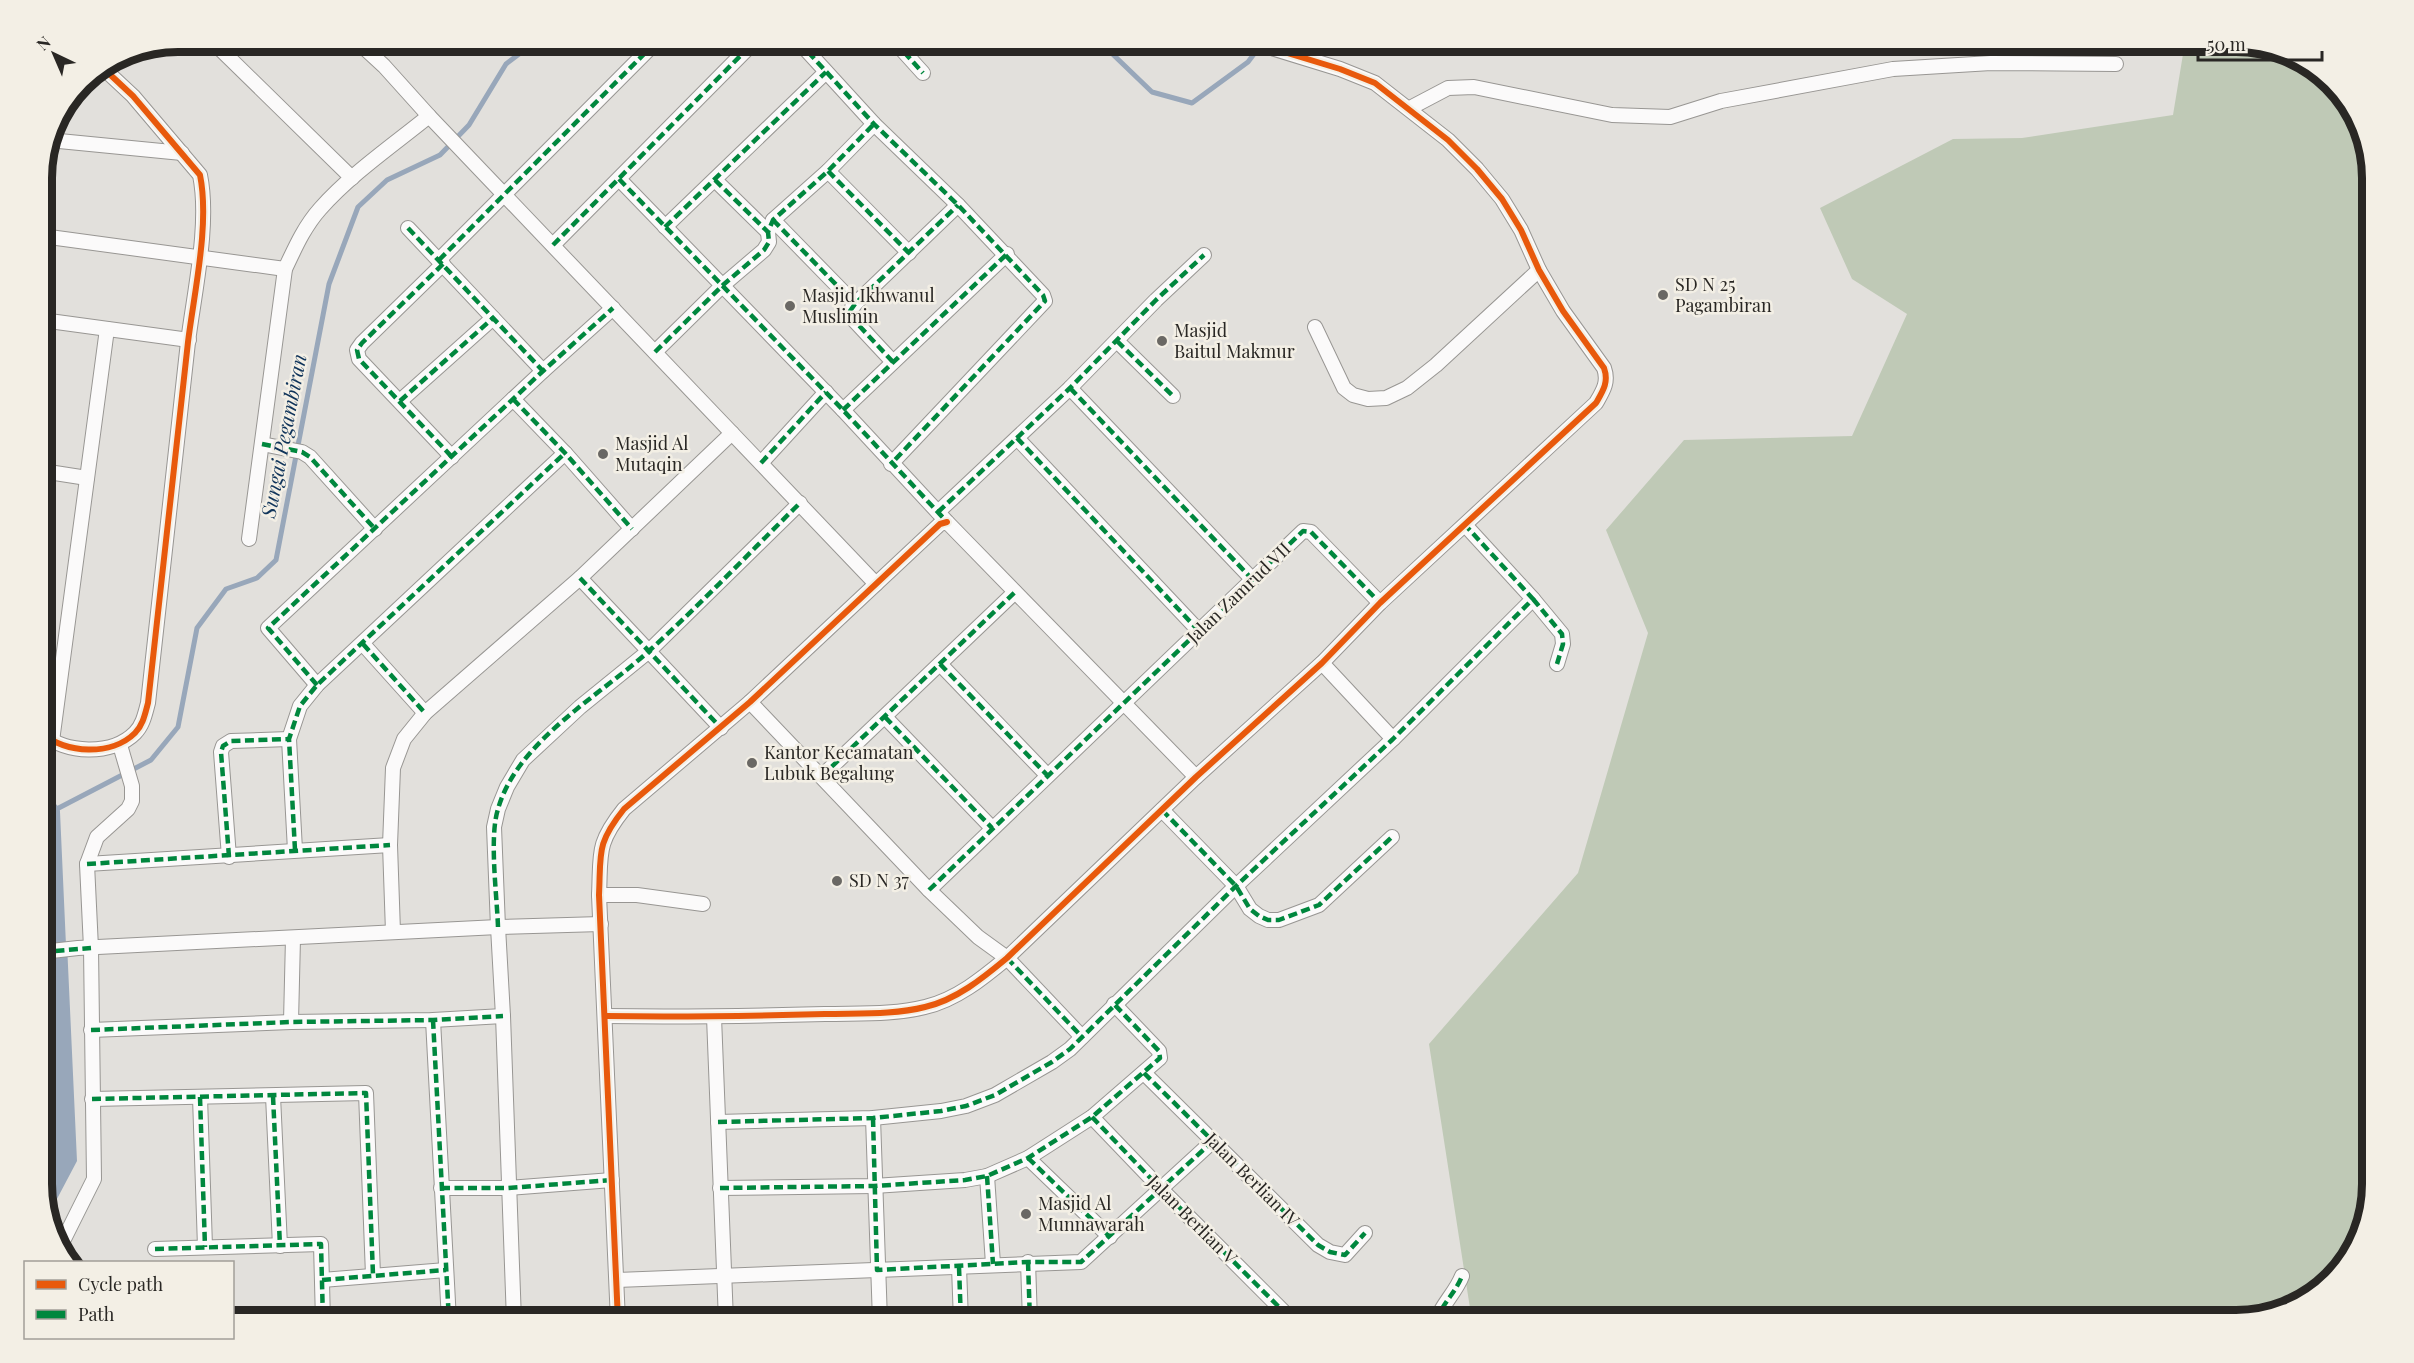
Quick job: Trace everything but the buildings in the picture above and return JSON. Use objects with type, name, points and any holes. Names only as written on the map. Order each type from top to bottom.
[{"type":"street","points":[[606,1017],[714,1017],[891,1011],[925,1007],[953,997],[1007,958],[1196,777],[1322,663],[1380,603],[1466,526],[1596,403],[1604,390],[1607,378],[1604,368],[1577,332],[1539,270],[1521,230],[1490,185],[1448,140],[1410,108],[1375,83],[1340,69],[1286,52]]},
{"type":"street","points":[[224,53],[352,178]]},
{"type":"street","points":[[370,53],[876,584]]},
{"type":"street","points":[[452,457],[359,359],[357,350],[505,194],[645,53]]},
{"type":"street","points":[[553,245],[743,53]]},
{"type":"street","points":[[809,53],[874,124],[1007,254],[1043,295],[1045,301],[891,464]]},
{"type":"street","points":[[904,53],[923,73]]},
{"type":"street","points":[[1410,108],[1448,88],[1474,87],[1612,115],[1670,117],[1721,100],[1893,69],[1991,63],[2116,64]]},
{"type":"street","points":[[665,227],[826,72]]},
{"type":"street","points":[[109,73],[133,96],[182,153],[200,176],[202,189],[200,258],[148,703],[144,719],[122,750]]},
{"type":"street","points":[[249,539],[285,269],[301,235],[319,210],[352,178],[431,119]]},
{"type":"street","points":[[655,352],[723,285],[764,250],[769,242],[771,226],[874,124]]},
{"type":"street","points":[[58,141],[182,153]]},
{"type":"street","points":[[828,171],[909,253]]},
{"type":"street","points":[[619,179],[826,392],[891,464],[1196,777]]},
{"type":"street","points":[[715,180],[771,226],[855,304]]},
{"type":"street","points":[[893,362],[851,317],[850,311],[958,205]]},
{"type":"street","points":[[408,228],[543,371]]},
{"type":"street","points":[[53,238],[285,269]]},
{"type":"street","points":[[843,410],[1007,254]]},
{"type":"street","points":[[618,1310],[599,895],[601,845],[609,828],[624,809],[750,702],[940,524],[943,517],[1017,438],[1204,255]]},
{"type":"street","points":[[1315,327],[1344,388],[1353,395],[1368,399],[1386,398],[1407,388],[1429,371],[1539,270]]},
{"type":"street","points":[[317,684],[268,628],[613,308]]},
{"type":"street","points":[[400,401],[493,318]]},
{"type":"street","points":[[53,322],[189,340]]},
{"type":"street","points":[[53,698],[107,329]]},
{"type":"street","points":[[1117,340],[1173,396]]},
{"type":"street","points":[[1070,388],[1252,579]]},
{"type":"street","points":[[761,463],[826,392]]},
{"type":"street","points":[[513,399],[565,453],[632,529]]},
{"type":"street","points":[[393,932],[390,845],[393,768],[404,739],[425,713],[580,578],[732,432]]},
{"type":"street","points":[[1017,438],[1199,631]]},
{"type":"street","points":[[262,444],[302,452],[318,466],[375,529]]},
{"type":"street","points":[[295,850],[290,739],[300,706],[317,684],[363,644],[565,453]]},
{"type":"street","points":[[53,473],[87,478]]},
{"type":"street","points":[[514,1310],[494,827],[498,809],[507,787],[523,760],[580,706],[649,651],[800,503]]},
{"type":"street","points":[[1466,526],[1562,634],[1563,644],[1557,664]]},
{"type":"street","name":"Jalan Zamrud VII","points":[[929,890],[1303,531],[1311,532],[1380,603]]},
{"type":"street","points":[[580,578],[721,728]]},
{"type":"street","points":[[822,776],[1015,592]]},
{"type":"street","points":[[718,1122],[873,1118],[941,1111],[966,1106],[995,1095],[1052,1062],[1082,1037],[1236,886],[1393,740],[1533,599]]},
{"type":"street","points":[[363,644],[425,713]]},
{"type":"street","points":[[1322,663],[1393,740]]},
{"type":"street","points":[[940,664],[1047,775]]},
{"type":"street","points":[[750,702],[929,890],[978,937],[1007,958],[1082,1037]]},
{"type":"street","points":[[885,717],[992,828]]},
{"type":"street","points":[[53,739],[81,749],[122,750]]},
{"type":"street","points":[[230,856],[221,752],[223,746],[231,741],[290,739]]},
{"type":"street","points":[[64,1238],[94,1179],[91,1030],[84,948],[87,864],[97,837],[128,809],[132,801],[132,786],[122,750]]},
{"type":"street","points":[[1162,810],[1236,886],[1250,909],[1268,920],[1279,920],[1303,913],[1319,905],[1392,837]]},
{"type":"street","points":[[87,864],[390,845]]},
{"type":"street","points":[[599,895],[637,895],[702,903]]},
{"type":"street","points":[[53,951],[393,932],[601,924]]},
{"type":"street","points":[[291,1022],[293,938]]},
{"type":"street","points":[[720,1188],[874,1186],[965,1180],[987,1176],[1028,1158],[1092,1117],[1160,1058],[1160,1051],[1114,1004]]},
{"type":"street","points":[[91,1030],[503,1016]]},
{"type":"street","points":[[714,1017],[725,1310]]},
{"type":"street","points":[[434,1020],[448,1310]]},
{"type":"street","name":"Jalan Berlian IV","points":[[1144,1073],[1324,1249],[1345,1255],[1365,1233]]},
{"type":"street","points":[[92,1099],[366,1093],[374,1275]]},
{"type":"street","points":[[273,1096],[280,1246]]},
{"type":"street","points":[[200,1097],[205,1247]]},
{"type":"street","name":"Jalan Berlian V","points":[[1092,1117],[1282,1310]]},
{"type":"street","points":[[873,1118],[879,1310]]},
{"type":"street","points":[[617,1280],[959,1267],[1028,1262],[1081,1262],[1213,1141]]},
{"type":"street","points":[[1028,1158],[1110,1237]]},
{"type":"street","points":[[987,1176],[993,1264]]},
{"type":"street","points":[[441,1188],[508,1188],[612,1180]]},
{"type":"street","points":[[155,1249],[321,1244],[323,1310]]},
{"type":"street","points":[[1028,1262],[1030,1310]]},
{"type":"street","points":[[959,1267],[961,1310]]},
{"type":"street","points":[[322,1280],[446,1270]]},
{"type":"street","points":[[1441,1310],[1458,1286],[1462,1276]]},
{"type":"green space","points":[[2183,52],[2236,52],[2268,57],[2299,69],[2325,89],[2345,115],[2359,154],[2361,170],[2362,1185],[2357,1217],[2345,1248],[2325,1274],[2299,1294],[2284,1301],[2252,1309],[1470,1310],[1429,1044],[1578,873],[1648,633],[1606,530],[1684,440],[1852,436],[1907,314],[1852,279],[1820,208],[1953,139],[2022,138],[2173,115]]},
{"type":"water","points":[[67,944],[77,1161],[54,1204],[53,1154],[56,1135],[53,1078],[53,945]]},
{"type":"waterway","name":"Sungai Pegambiran","points":[[1111,53],[1152,92],[1192,103],[1248,62],[1255,52]]},
{"type":"waterway","name":"Sungai Pegambiran","points":[[53,811],[151,760],[178,727],[197,628],[226,589],[257,578],[276,560],[329,284],[358,207],[387,180],[440,155],[469,125],[506,64],[521,53]]},
{"type":"waterway","points":[[53,857],[58,968]]},
{"type":"marked path","points":[[439,260],[645,53]]},
{"type":"marked path","points":[[553,245],[743,53]]},
{"type":"marked path","points":[[809,53],[874,124],[958,205],[1043,295],[1045,301],[891,464]]},
{"type":"marked path","points":[[905,53],[923,73]]},
{"type":"marked path","points":[[665,227],[826,72]]},
{"type":"marked path","points":[[655,352],[723,285],[764,250],[769,242],[768,232],[773,220],[828,171],[874,124]]},
{"type":"marked path","points":[[828,171],[909,253]]},
{"type":"marked path","points":[[619,179],[843,410],[947,522]]},
{"type":"marked path","points":[[715,180],[768,232]]},
{"type":"marked path","points":[[893,362],[851,317],[850,311],[958,205]]},
{"type":"marked path","points":[[773,220],[855,304]]},
{"type":"marked path","points":[[408,228],[543,371]]},
{"type":"marked path","points":[[843,410],[1007,254]]},
{"type":"marked path","points":[[938,512],[1070,388],[1156,300],[1204,255]]},
{"type":"marked path","points":[[443,264],[357,350],[359,359],[452,457]]},
{"type":"marked path","points":[[317,685],[268,628],[613,308]]},
{"type":"marked path","points":[[400,401],[493,318]]},
{"type":"marked path","points":[[1117,341],[1173,396]]},
{"type":"marked path","points":[[1070,388],[1252,579]]},
{"type":"marked path","points":[[761,463],[826,392]]},
{"type":"marked path","points":[[513,399],[565,453],[632,529]]},
{"type":"marked path","points":[[1017,438],[1199,631]]},
{"type":"marked path","points":[[262,444],[302,452],[310,457],[375,529]]},
{"type":"marked path","points":[[295,850],[289,739],[300,706],[317,685],[565,453]]},
{"type":"marked path","points":[[498,927],[494,850],[495,821],[508,784],[523,762],[563,721],[650,650],[800,503]]},
{"type":"marked path","points":[[718,1122],[873,1118],[966,1106],[995,1095],[1070,1049],[1236,886],[1393,739],[1533,599],[1466,526]]},
{"type":"marked path","points":[[929,890],[1303,531],[1311,532],[1380,603]]},
{"type":"marked path","points":[[580,578],[721,728]]},
{"type":"marked path","points":[[822,776],[1015,592]]},
{"type":"marked path","points":[[1533,599],[1562,634],[1563,644],[1557,664]]},
{"type":"marked path","points":[[363,644],[425,713]]},
{"type":"marked path","points":[[940,664],[1047,775]]},
{"type":"marked path","points":[[885,717],[992,828]]},
{"type":"marked path","points":[[229,857],[221,752],[223,746],[231,741],[289,739]]},
{"type":"marked path","points":[[1162,810],[1236,886],[1250,909],[1268,920],[1279,920],[1319,905],[1392,837]]},
{"type":"marked path","points":[[87,864],[390,845]]},
{"type":"marked path","points":[[53,951],[91,948]]},
{"type":"marked path","points":[[1007,958],[1082,1037]]},
{"type":"marked path","points":[[720,1188],[874,1186],[965,1180],[987,1176],[1028,1158],[1092,1117],[1160,1058],[1159,1051],[1114,1004]]},
{"type":"marked path","points":[[91,1030],[503,1016]]},
{"type":"marked path","points":[[433,1020],[448,1310]]},
{"type":"marked path","points":[[1144,1073],[1318,1245],[1330,1252],[1345,1255],[1365,1233]]},
{"type":"marked path","points":[[92,1099],[366,1093],[373,1275]]},
{"type":"marked path","points":[[273,1096],[280,1246]]},
{"type":"marked path","points":[[200,1097],[205,1247]]},
{"type":"marked path","points":[[1092,1117],[1282,1310]]},
{"type":"marked path","points":[[873,1118],[877,1270],[1028,1262],[1081,1262],[1213,1141]]},
{"type":"marked path","points":[[1028,1158],[1110,1237]]},
{"type":"marked path","points":[[987,1176],[993,1264]]},
{"type":"marked path","points":[[441,1188],[508,1188],[612,1180]]},
{"type":"marked path","points":[[155,1249],[321,1244],[323,1310]]},
{"type":"marked path","points":[[1028,1262],[1030,1310]]},
{"type":"marked path","points":[[959,1267],[961,1310]]},
{"type":"marked path","points":[[322,1280],[446,1270]]},
{"type":"marked path","points":[[1442,1310],[1462,1276]]},
{"type":"cycle path","points":[[606,1016],[888,1012],[913,1010],[936,1004],[969,987],[1007,958],[1196,777],[1322,663],[1380,603],[1596,403],[1606,382],[1604,368],[1563,311],[1539,270],[1521,230],[1502,199],[1477,169],[1448,140],[1375,83],[1340,69],[1286,52]]},
{"type":"cycle path","points":[[53,740],[88,750],[114,746],[135,733],[145,715],[202,236],[203,194],[200,175],[133,96],[109,73]]},
{"type":"cycle path","points":[[618,1310],[599,895],[600,859],[604,841],[624,809],[750,702],[940,524],[947,522]]},
{"type":"place","name":"SD N 25 Pagambiran","points":[[1663,295]]},
{"type":"place","name":"Masjid Ikhwanul Muslimin","points":[[790,306]]},
{"type":"place","name":"Masjid Baitul Makmur","points":[[1162,341]]},
{"type":"place","name":"Masjid Al Mutaqin","points":[[603,454]]},
{"type":"place","name":"Kantor Kecamatan Lubuk Begalung","points":[[752,763]]},
{"type":"place","name":"SD N 37","points":[[837,881]]},
{"type":"place","name":"Masjid Al Munnawarah","points":[[1026,1214]]}]
